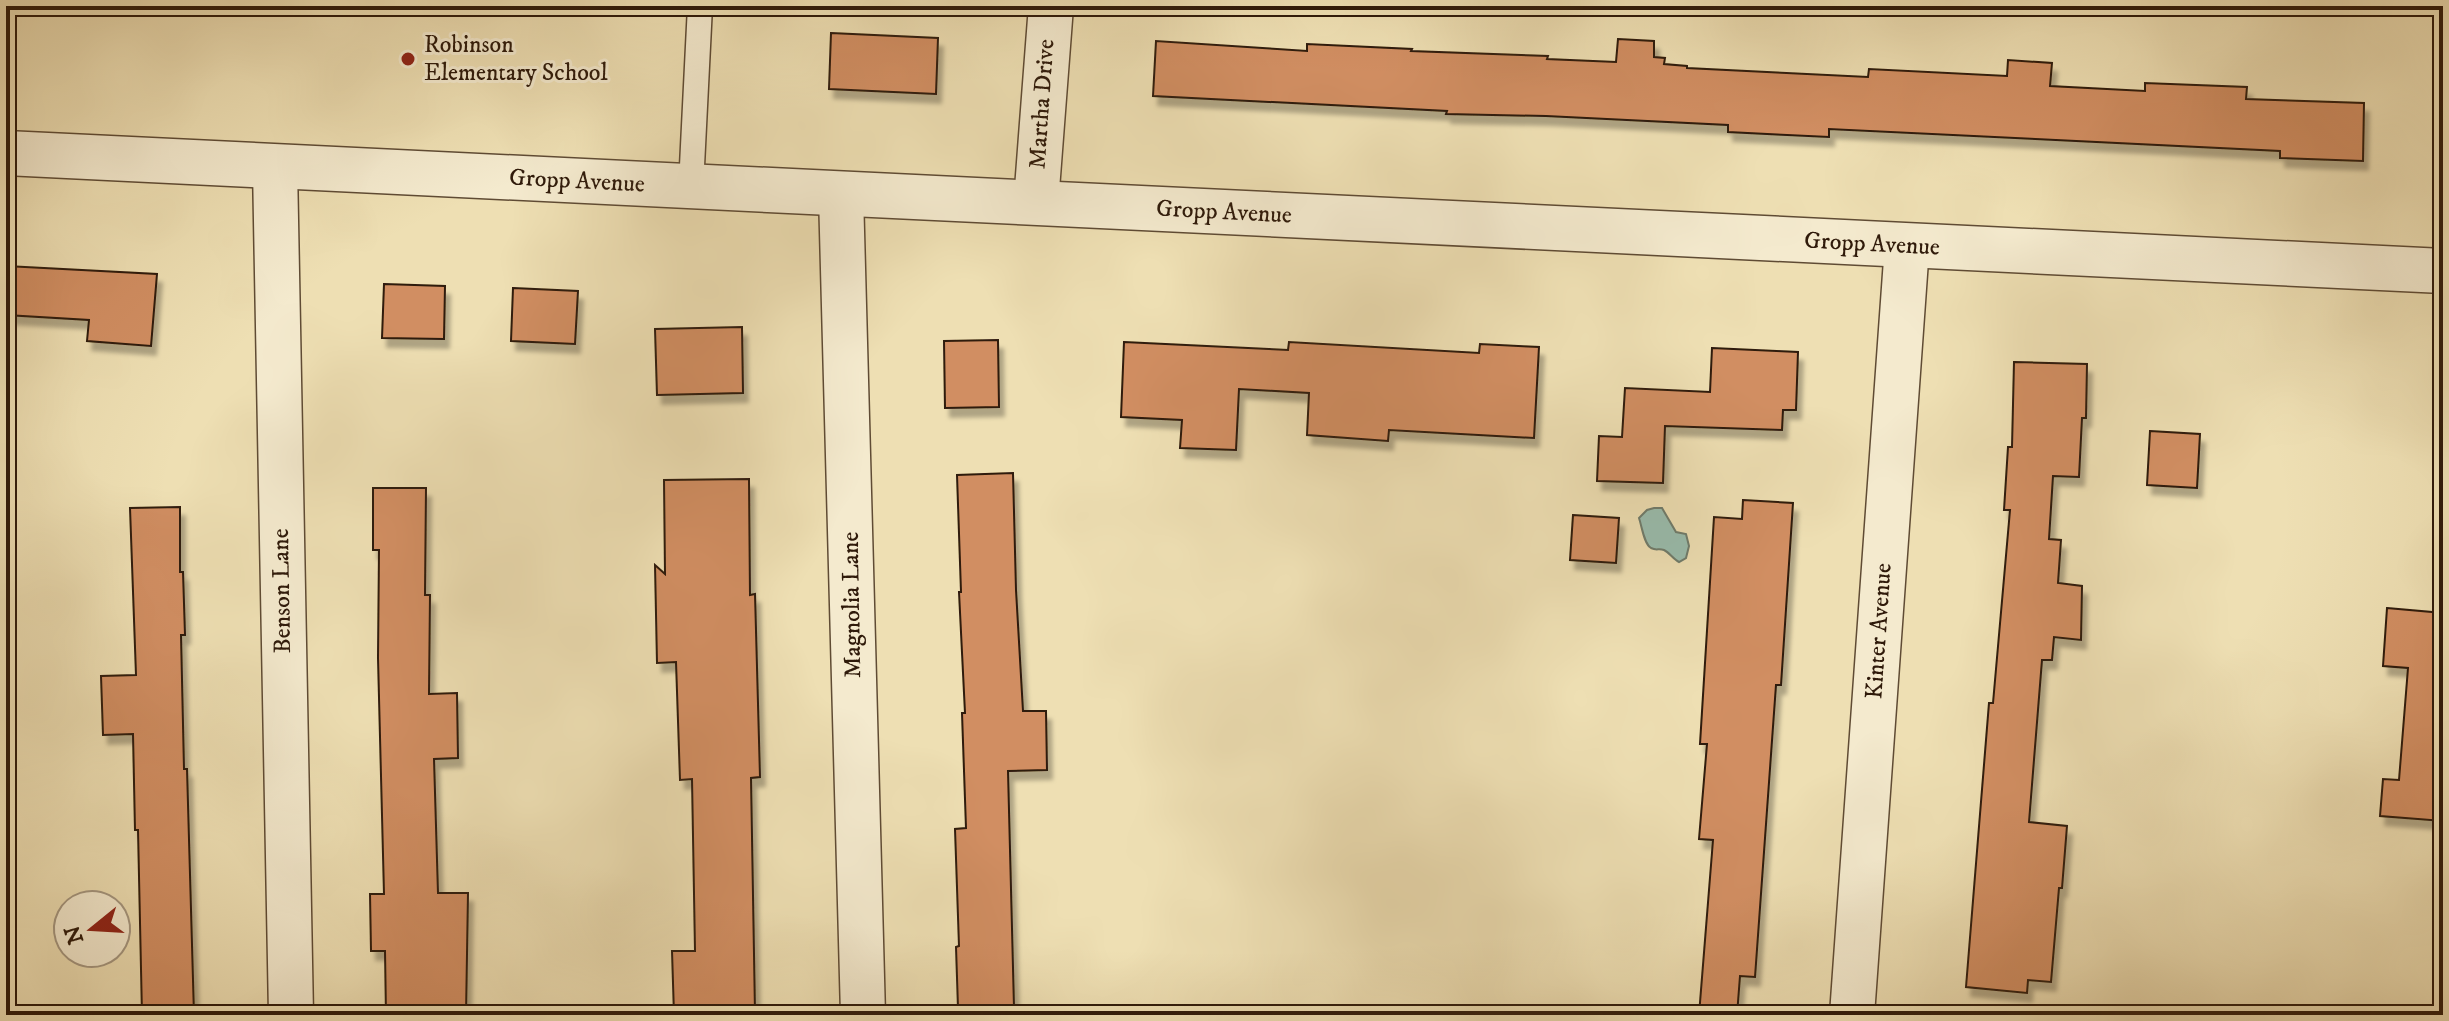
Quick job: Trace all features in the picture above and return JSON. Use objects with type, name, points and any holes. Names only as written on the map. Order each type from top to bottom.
[{"type":"street","name":"Martha Drive","points":[[1036,202],[1051,6]]},
{"type":"street","name":"Gropp Avenue","points":[[6,153],[2443,271]]},
{"type":"street","name":"Benson Lane","points":[[275,167],[291,1015]]},
{"type":"street","name":"Magnolia Lane","points":[[841,194],[863,1015]]},
{"type":"street","name":"Kinter Avenue","points":[[1852,1015],[1907,246]]},
{"type":"lane","points":[[691,186],[700,6]]},
{"type":"shaded area","points":[[1654,508],[1662,508],[1676,532],[1686,534],[1689,546],[1686,558],[1679,562],[1664,550],[1653,549],[1647,543],[1639,518]]},
{"type":"building","points":[[831,33],[938,38],[936,94],[829,89]]},
{"type":"building","points":[[1618,39],[1654,41],[1654,57],[1665,58],[1664,64],[1687,68],[1868,77],[1869,69],[2007,76],[2008,60],[2052,63],[2050,86],[2145,91],[2145,83],[2247,87],[2246,99],[2364,103],[2363,161],[2280,158],[2280,151],[1829,129],[1829,137],[1728,132],[1728,125],[1446,114],[1447,111],[1153,96],[1156,41],[1307,51],[1307,44],[1616,62]]},
{"type":"building","points":[[6,266],[157,274],[151,346],[87,341],[89,320],[6,315]]},
{"type":"building","points":[[384,284],[445,286],[444,339],[382,338]]},
{"type":"building","points":[[513,288],[578,291],[575,344],[511,341]]},
{"type":"building","points":[[742,327],[743,393],[657,395],[655,329]]},
{"type":"building","points":[[998,340],[999,407],[945,408],[944,341]]},
{"type":"building","points":[[1124,342],[1288,350],[1289,342],[1479,353],[1480,344],[1539,347],[1534,438],[1389,430],[1388,441],[1307,435],[1309,393],[1239,389],[1236,450],[1180,448],[1182,420],[1121,417]]},
{"type":"building","points":[[1712,348],[1798,352],[1796,410],[1783,410],[1782,430],[1665,426],[1663,483],[1597,481],[1599,436],[1622,437],[1625,388],[1710,392]]},
{"type":"building","points":[[2014,362],[2087,364],[2086,418],[2082,418],[2079,477],[2053,476],[2049,539],[2061,540],[2058,583],[2082,586],[2081,640],[2054,637],[2052,660],[2042,660],[2029,822],[2067,826],[2062,888],[2059,888],[2051,982],[2028,980],[2027,993],[1966,987],[1989,703],[1993,703],[2010,510],[2004,510],[2008,447],[2012,447]]},
{"type":"building","points":[[2150,431],[2200,434],[2197,488],[2147,485]]},
{"type":"building","points":[[1013,473],[1023,711],[1046,711],[1047,770],[1008,771],[1014,1007],[958,1008],[955,829],[966,828],[957,475]]},
{"type":"building","points":[[749,479],[750,595],[755,594],[760,777],[751,778],[755,1013],[674,1015],[672,951],[695,951],[692,779],[680,780],[676,662],[657,663],[655,565],[665,574],[664,480]]},
{"type":"building","points":[[373,488],[426,488],[425,595],[430,595],[429,694],[457,693],[458,758],[434,759],[438,893],[468,893],[466,1015],[386,1015],[385,951],[371,951],[370,894],[384,894],[378,658],[379,550],[373,550]]},
{"type":"building","points":[[1743,500],[1793,503],[1781,685],[1776,685],[1755,977],[1740,976],[1737,1015],[1699,1015],[1713,840],[1699,839],[1707,744],[1700,744],[1714,517],[1742,519]]},
{"type":"building","points":[[180,507],[180,572],[183,572],[185,635],[181,635],[184,769],[187,769],[194,1015],[142,1015],[133,734],[103,735],[101,676],[136,675],[130,508]]},
{"type":"building","points":[[1573,515],[1619,518],[1616,563],[1570,560]]},
{"type":"building","points":[[2387,608],[2443,613],[2443,821],[2380,816],[2383,779],[2399,780],[2408,668],[2383,666]]},
{"type":"place","name":"Robinson Elementary School","points":[[408,59]]}]
